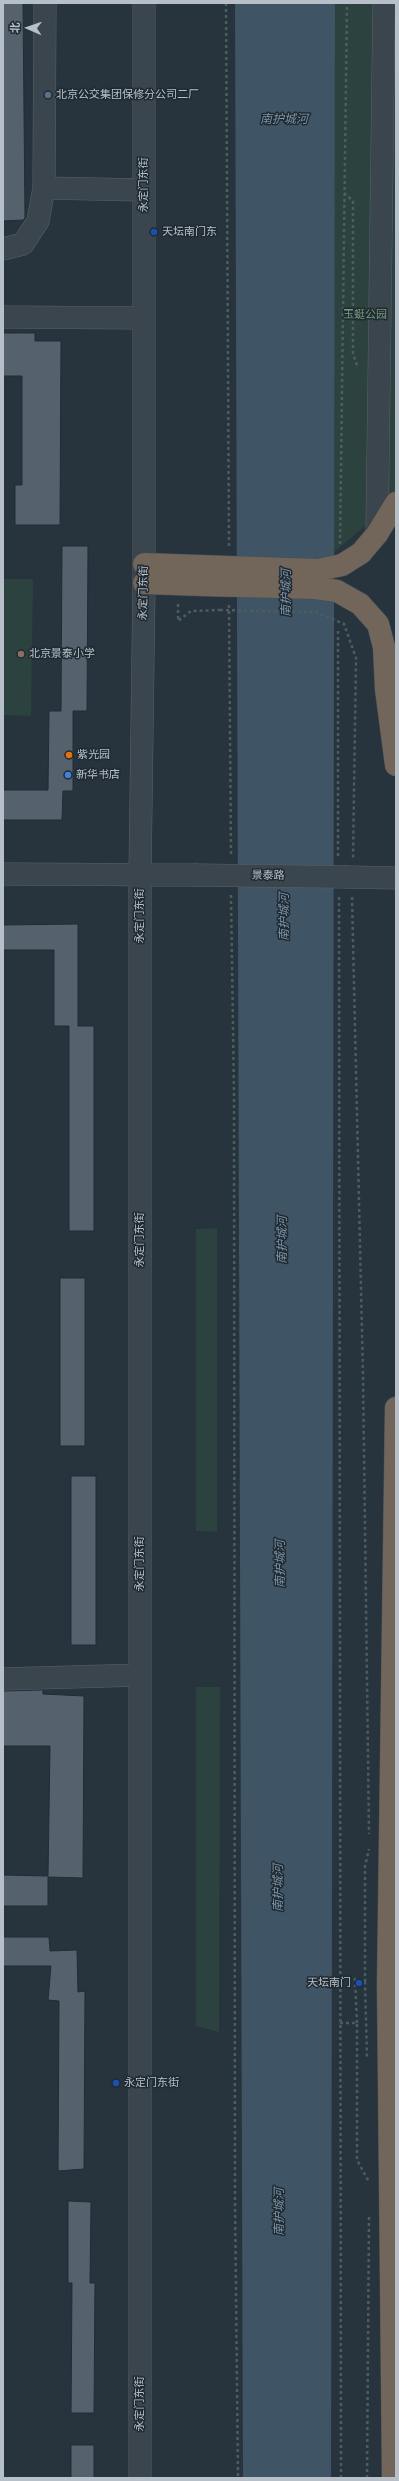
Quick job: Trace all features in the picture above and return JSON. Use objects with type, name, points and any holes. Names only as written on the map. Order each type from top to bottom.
[{"type":"highway","points":[[200,576],[318,570],[342,565],[361,553],[377,534],[396,503]]},
{"type":"highway","points":[[144,574],[200,576],[337,591],[360,604],[378,624],[384,647],[386,689],[396,765]]},
{"type":"highway","points":[[393,2478],[388,1983],[396,1408]]},
{"type":"street","points":[[3,249],[23,244],[38,221],[44,188],[44,3]]},
{"type":"street","name":"永定门东街","points":[[140,2478],[140,875],[144,574],[144,3]]},
{"type":"street","points":[[377,534],[384,3]]},
{"type":"street","points":[[44,188],[144,190]]},
{"type":"street","points":[[3,317],[144,318]]},
{"type":"street","name":"景泰路","points":[[3,874],[396,878]]},
{"type":"street","points":[[3,1679],[140,1675]]},
{"type":"path","points":[[226,3],[229,554]]},
{"type":"path","points":[[339,550],[347,3]]},
{"type":"path","points":[[344,193],[353,201],[352,354],[359,370]]},
{"type":"path","points":[[230,602],[231,862]]},
{"type":"path","points":[[220,610],[315,612],[344,624],[356,658],[344,877],[354,1050],[363,1375],[364,1626],[369,1839]]},
{"type":"path","points":[[338,631],[344,877],[340,2023],[341,2478]]},
{"type":"path","points":[[231,894],[234,1093],[235,2198],[238,2478]]},
{"type":"path","points":[[367,2065],[364,1982],[365,1866],[369,1846]]},
{"type":"path","points":[[364,1982],[355,1979],[357,2023],[357,2160],[369,2182]]},
{"type":"path","points":[[340,2023],[357,2023]]},
{"type":"path","points":[[369,2174],[369,2190]]},
{"type":"path","points":[[367,2478],[369,2213]]},
{"type":"green space","name":"玉蜓公园","points":[[335,3],[396,3],[396,492],[387,508],[333,553]]},
{"type":"green space","points":[[3,579],[33,579],[31,716],[3,715]]},
{"type":"green space","points":[[217,1228],[217,1532],[196,1531],[196,1229]]},
{"type":"green space","points":[[196,1687],[220,1687],[219,2032],[196,2026]]},
{"type":"water","name":"南护城河","points":[[235,3],[335,3],[331,2478],[243,2478]]},
{"type":"building","points":[[3,3],[23,3],[25,218],[23,220],[3,221]]},
{"type":"building","points":[[3,333],[35,333],[35,341],[61,341],[60,525],[15,525],[15,485],[22,485],[22,376],[3,376]]},
{"type":"building","points":[[62,546],[88,546],[87,711],[73,711],[73,791],[63,791],[62,820],[3,820],[3,790],[48,790],[49,711],[61,711]]},
{"type":"building","points":[[78,924],[78,1026],[94,1026],[94,1231],[69,1231],[69,1026],[54,1026],[54,950],[3,950],[3,925]]},
{"type":"building","points":[[60,1278],[85,1278],[85,1446],[60,1446]]},
{"type":"building","points":[[71,1476],[96,1476],[96,1645],[71,1645]]},
{"type":"building","points":[[43,1690],[43,1694],[84,1696],[83,1878],[48,1877],[48,1906],[3,1906],[3,1875],[48,1876],[50,1746],[3,1746],[3,1691]]},
{"type":"building","points":[[3,1937],[49,1937],[50,1951],[77,1950],[78,1992],[85,1991],[84,2169],[58,2171],[59,2001],[48,2000],[51,1966],[3,1966]]},
{"type":"building","points":[[68,2201],[91,2202],[90,2283],[95,2283],[94,2413],[71,2413],[72,2283],[68,2283]]},
{"type":"building","points":[[71,2445],[94,2445],[94,2478],[71,2478]]},
{"type":"place","name":"北京公交集团保修分公司二厂","points":[[48,95]]},
{"type":"place","name":"天坛南门东","points":[[154,232]]},
{"type":"place","name":"北京景泰小学","points":[[21,654]]},
{"type":"place","name":"紫光园","points":[[69,755]]},
{"type":"place","name":"新华书店","points":[[68,775]]},
{"type":"place","name":"天坛南门","points":[[359,1983]]},
{"type":"place","name":"永定门东街","points":[[116,2083]]}]
